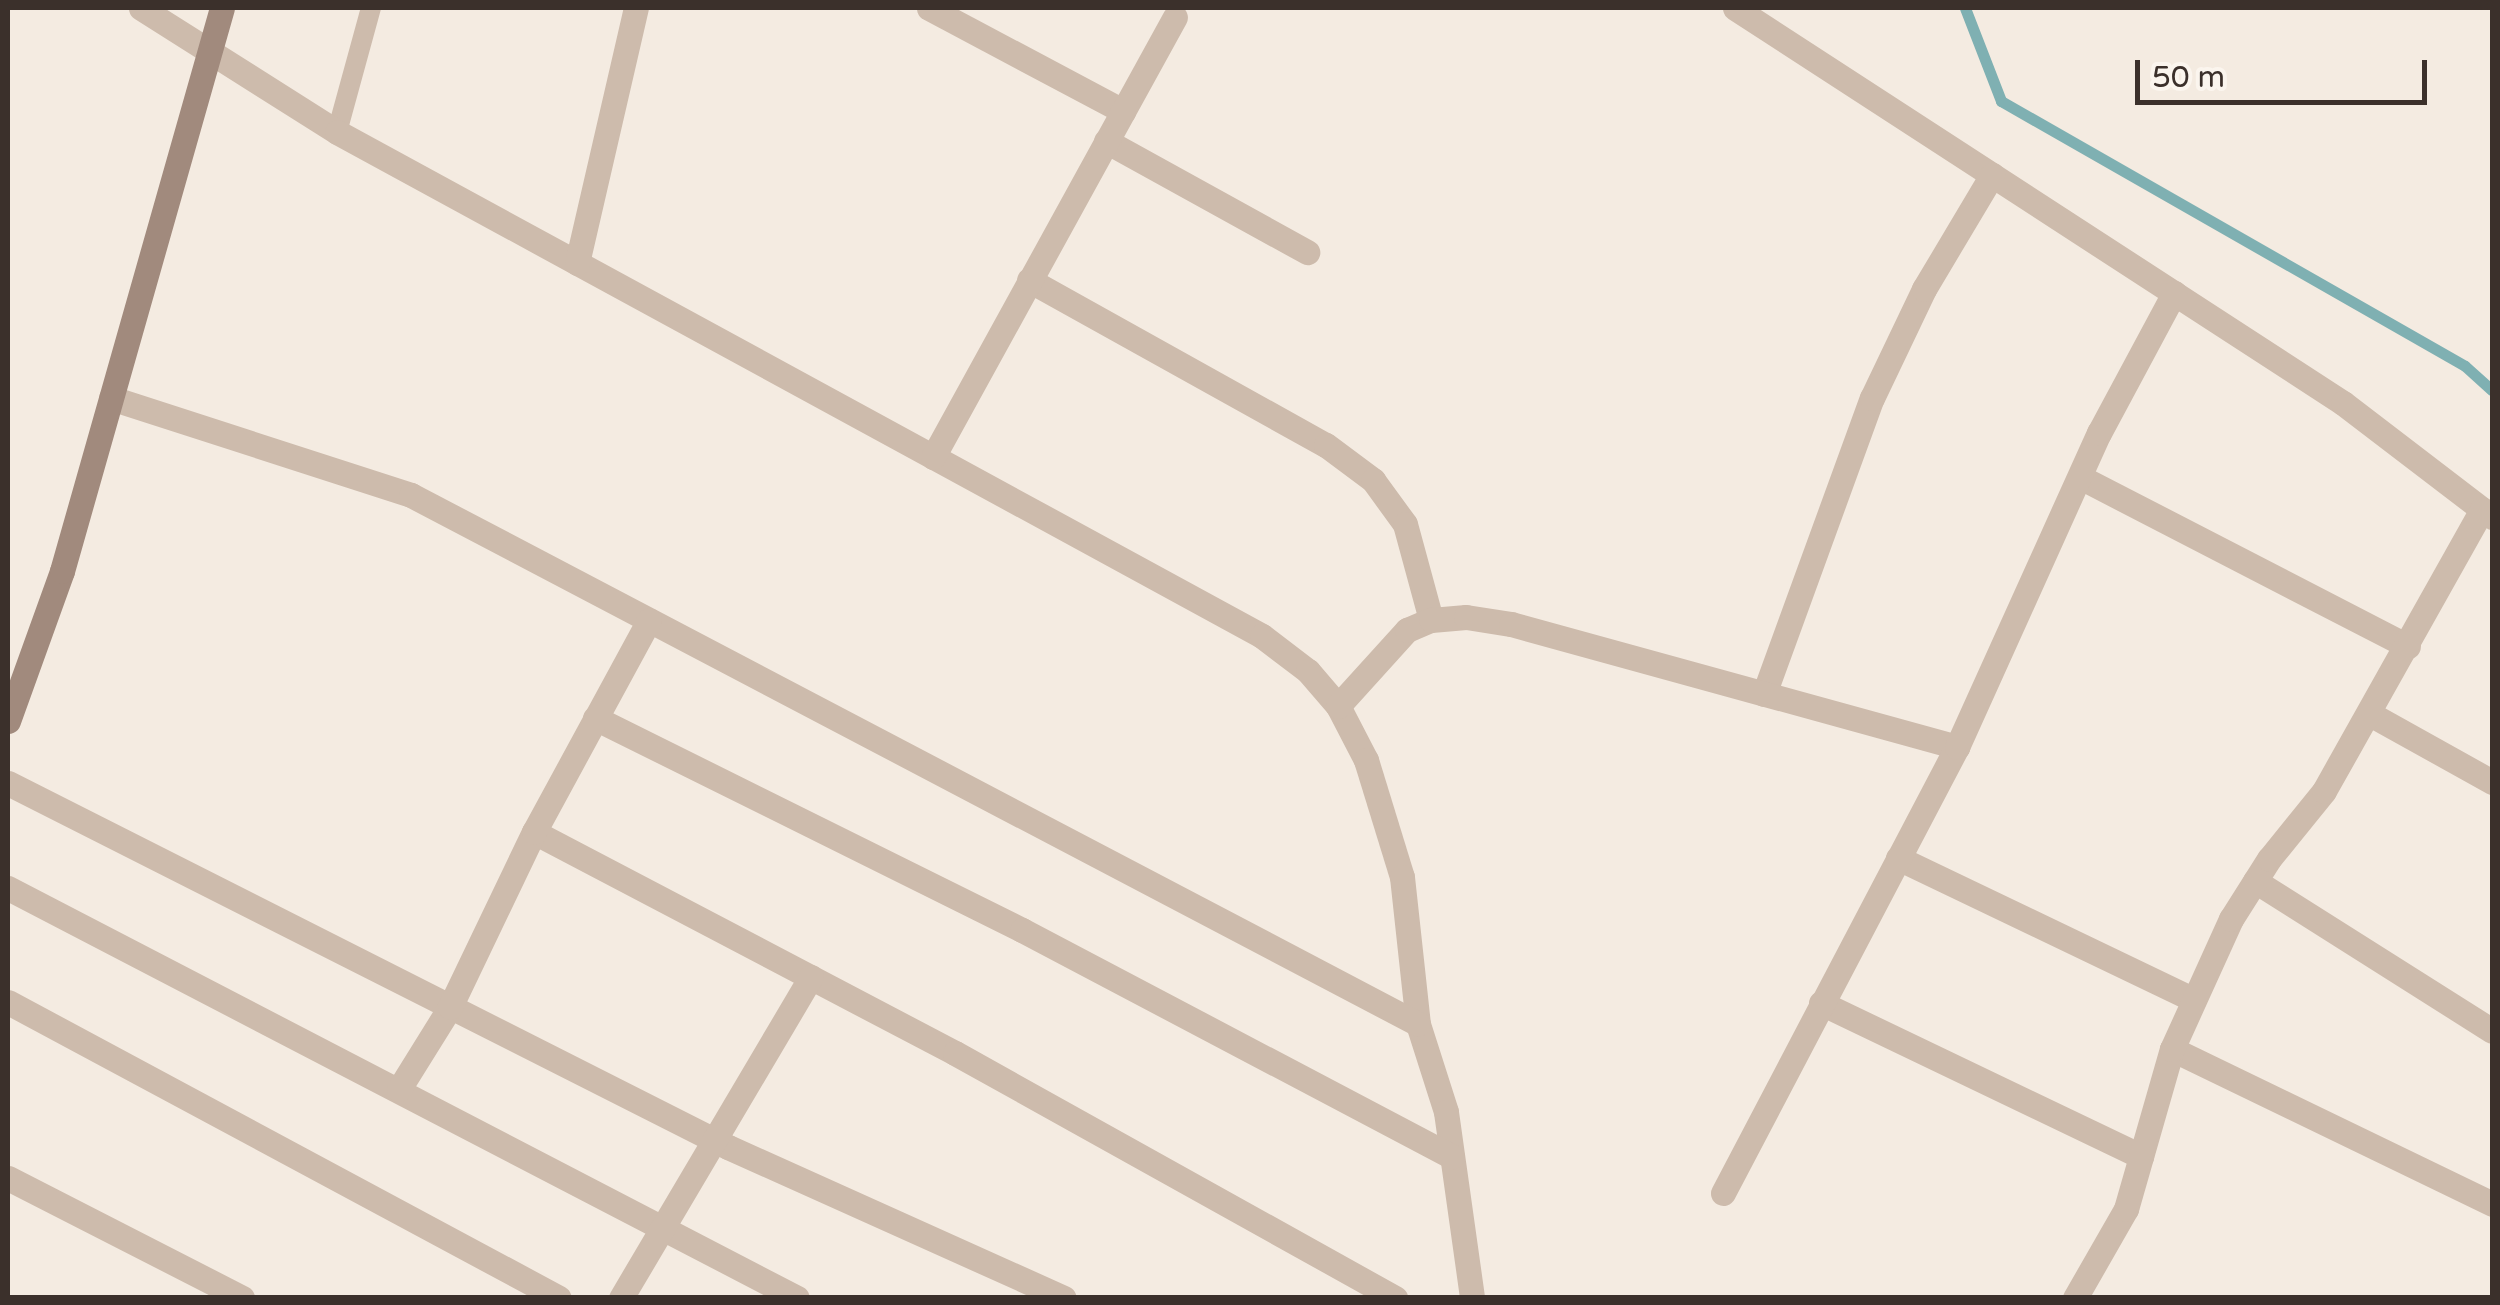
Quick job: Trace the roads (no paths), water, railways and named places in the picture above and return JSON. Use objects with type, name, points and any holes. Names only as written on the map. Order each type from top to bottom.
[{"type":"street","points":[[141,8],[337,132],[1262,636],[1308,671],[1338,706],[1366,760],[1402,878],[1418,1024],[1446,1112],[1472,1298]]},
{"type":"street","points":[[8,722],[62,571],[222,8]]},
{"type":"street","points":[[578,263],[636,8]]},
{"type":"street","points":[[929,8],[1123,111]]},
{"type":"street","points":[[1735,8],[2343,403],[2487,513],[2324,791],[2255,881],[2231,920],[2172,1049],[2113,1238],[2075,1298]]},
{"type":"street","points":[[933,458],[1175,17]]},
{"type":"street","points":[[1106,141],[1306,252]]},
{"type":"street","points":[[1764,694],[1872,398],[1924,289],[1992,175]]},
{"type":"street","points":[[1029,280],[1326,445],[1372,480],[1406,524],[1431,620]]},
{"type":"street","points":[[1723,1192],[1957,747],[2080,478],[2174,293]]},
{"type":"street","points":[[111,398],[411,495],[1418,1024]]},
{"type":"street","points":[[2080,478],[2408,646]]},
{"type":"street","points":[[1338,706],[1407,630],[1431,620],[1466,616],[1511,624],[1957,747]]},
{"type":"street","points":[[399,1089],[450,1007],[534,832],[649,620]]},
{"type":"street","points":[[2370,714],[2492,782]]},
{"type":"street","points":[[595,718],[1022,930],[1452,1157]]},
{"type":"street","points":[[8,783],[714,1140],[1064,1298]]},
{"type":"street","points":[[534,832],[811,977],[1395,1298]]},
{"type":"street","points":[[1898,858],[2194,1000]]},
{"type":"street","points":[[2255,881],[2492,1032]]},
{"type":"street","points":[[8,888],[664,1225],[797,1298]]},
{"type":"street","points":[[621,1298],[811,977]]},
{"type":"street","points":[[8,1002],[559,1298]]},
{"type":"street","points":[[1821,1003],[2141,1156]]},
{"type":"street","points":[[2172,1049],[2492,1204]]},
{"type":"street","points":[[8,1178],[242,1298]]},
{"type":"lane","points":[[337,132],[371,8]]},
{"type":"waterway","points":[[1965,8],[2001,101],[2465,366],[2492,390]]}]
